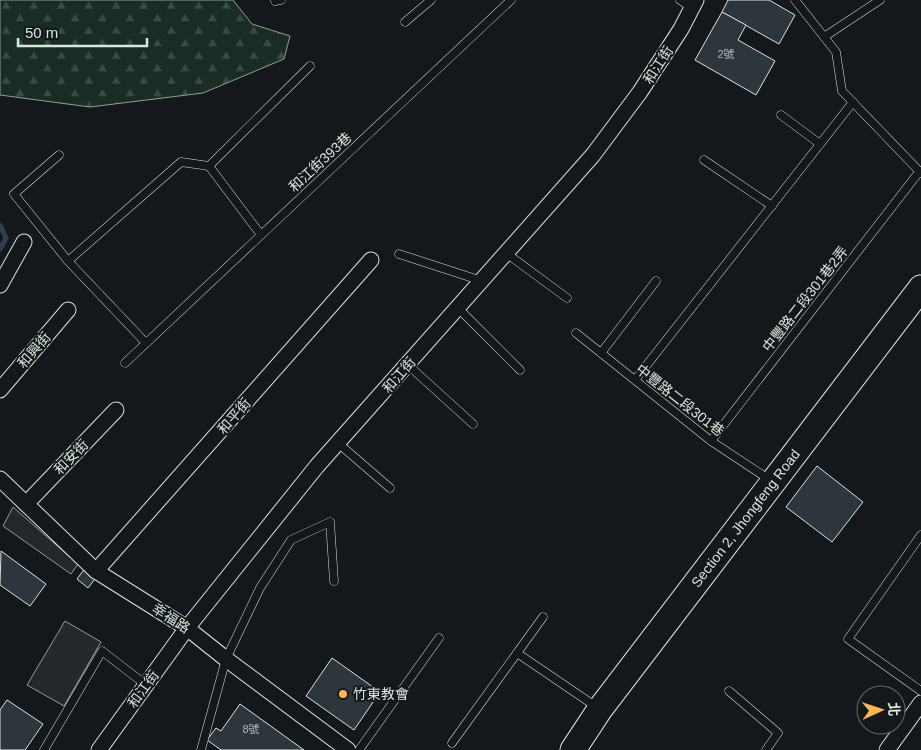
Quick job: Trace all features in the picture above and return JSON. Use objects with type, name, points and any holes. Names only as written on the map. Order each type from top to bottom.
[{"type":"main road","name":"Section 2, Jhongfeng Road","points":[[572,750],[600,709],[772,481],[921,288]]},
{"type":"street","name":"和江街","points":[[99,750],[187,628],[338,443],[599,148],[640,92],[689,3]]},
{"type":"street","points":[[0,285],[24,242]]},
{"type":"street","name":"和平街","points":[[96,571],[371,260]]},
{"type":"street","name":"和興街","points":[[0,390],[68,310]]},
{"type":"street","name":"和安街","points":[[26,504],[116,410]]},
{"type":"street","name":"幸福路","points":[[0,479],[96,571],[187,628],[348,750]]},
{"type":"street","points":[[887,750],[921,703]]},
{"type":"lane","points":[[405,22],[431,0]]},
{"type":"lane","name":"和江街393巷","points":[[124,363],[511,0]]},
{"type":"lane","points":[[795,0],[836,52],[842,91],[920,173]]},
{"type":"lane","points":[[824,37],[880,0]]},
{"type":"lane","points":[[209,166],[310,66]]},
{"type":"lane","points":[[635,380],[853,102]]},
{"type":"lane","points":[[781,114],[820,144]]},
{"type":"lane","points":[[59,156],[14,194],[68,261],[146,343]]},
{"type":"lane","points":[[704,160],[772,206]]},
{"type":"lane","points":[[68,261],[181,162],[209,166],[261,235]]},
{"type":"lane","name":"中豐路二段301巷2弄","points":[[711,441],[920,173]]},
{"type":"lane","points":[[506,253],[566,298]]},
{"type":"lane","points":[[399,254],[482,281]]},
{"type":"lane","points":[[601,353],[656,281]]},
{"type":"lane","points":[[458,308],[520,370]]},
{"type":"lane","name":"中豐路二段301巷","points":[[576,333],[711,441],[772,481]]},
{"type":"lane","points":[[408,365],[473,424]]},
{"type":"lane","points":[[338,443],[390,488]]},
{"type":"lane","points":[[201,750],[226,659],[260,588],[291,540],[330,522],[334,581]]},
{"type":"lane","points":[[921,535],[848,639],[921,691]]},
{"type":"lane","points":[[452,744],[544,617]]},
{"type":"lane","points":[[359,750],[439,638]]},
{"type":"lane","points":[[44,750],[102,651],[146,685]]},
{"type":"lane","points":[[517,653],[600,709]]},
{"type":"lane","points":[[729,690],[778,733],[766,750]]},
{"type":"green space","points":[[0,0],[233,0],[252,24],[290,36],[284,59],[203,93],[90,107],[0,95]]},
{"type":"shaded area","points":[[13,507],[78,564],[71,574],[3,526]]},
{"type":"shaded area","points":[[65,621],[101,642],[64,706],[27,685]]},
{"type":"building","points":[[728,0],[769,0],[795,15],[779,44],[722,12]]},
{"type":"building","points":[[722,12],[746,25],[738,40],[775,61],[756,95],[695,60]]},
{"type":"building","points":[[817,466],[863,502],[832,542],[786,507]]},
{"type":"building","points":[[1,551],[46,584],[30,606],[0,585]]},
{"type":"building","points":[[86,567],[97,576],[88,588],[77,579]]},
{"type":"building","name":"竹東教會","points":[[332,658],[380,692],[354,730],[306,696]]},
{"type":"building","points":[[7,700],[43,724],[25,750],[0,750],[0,710]]},
{"type":"building","points":[[240,704],[304,750],[221,750],[207,740],[216,728],[221,731]]},
{"type":"waterway","points":[[0,225],[6,238],[0,249]]},
{"type":"place","name":"竹東教會","points":[[343,694]]}]
